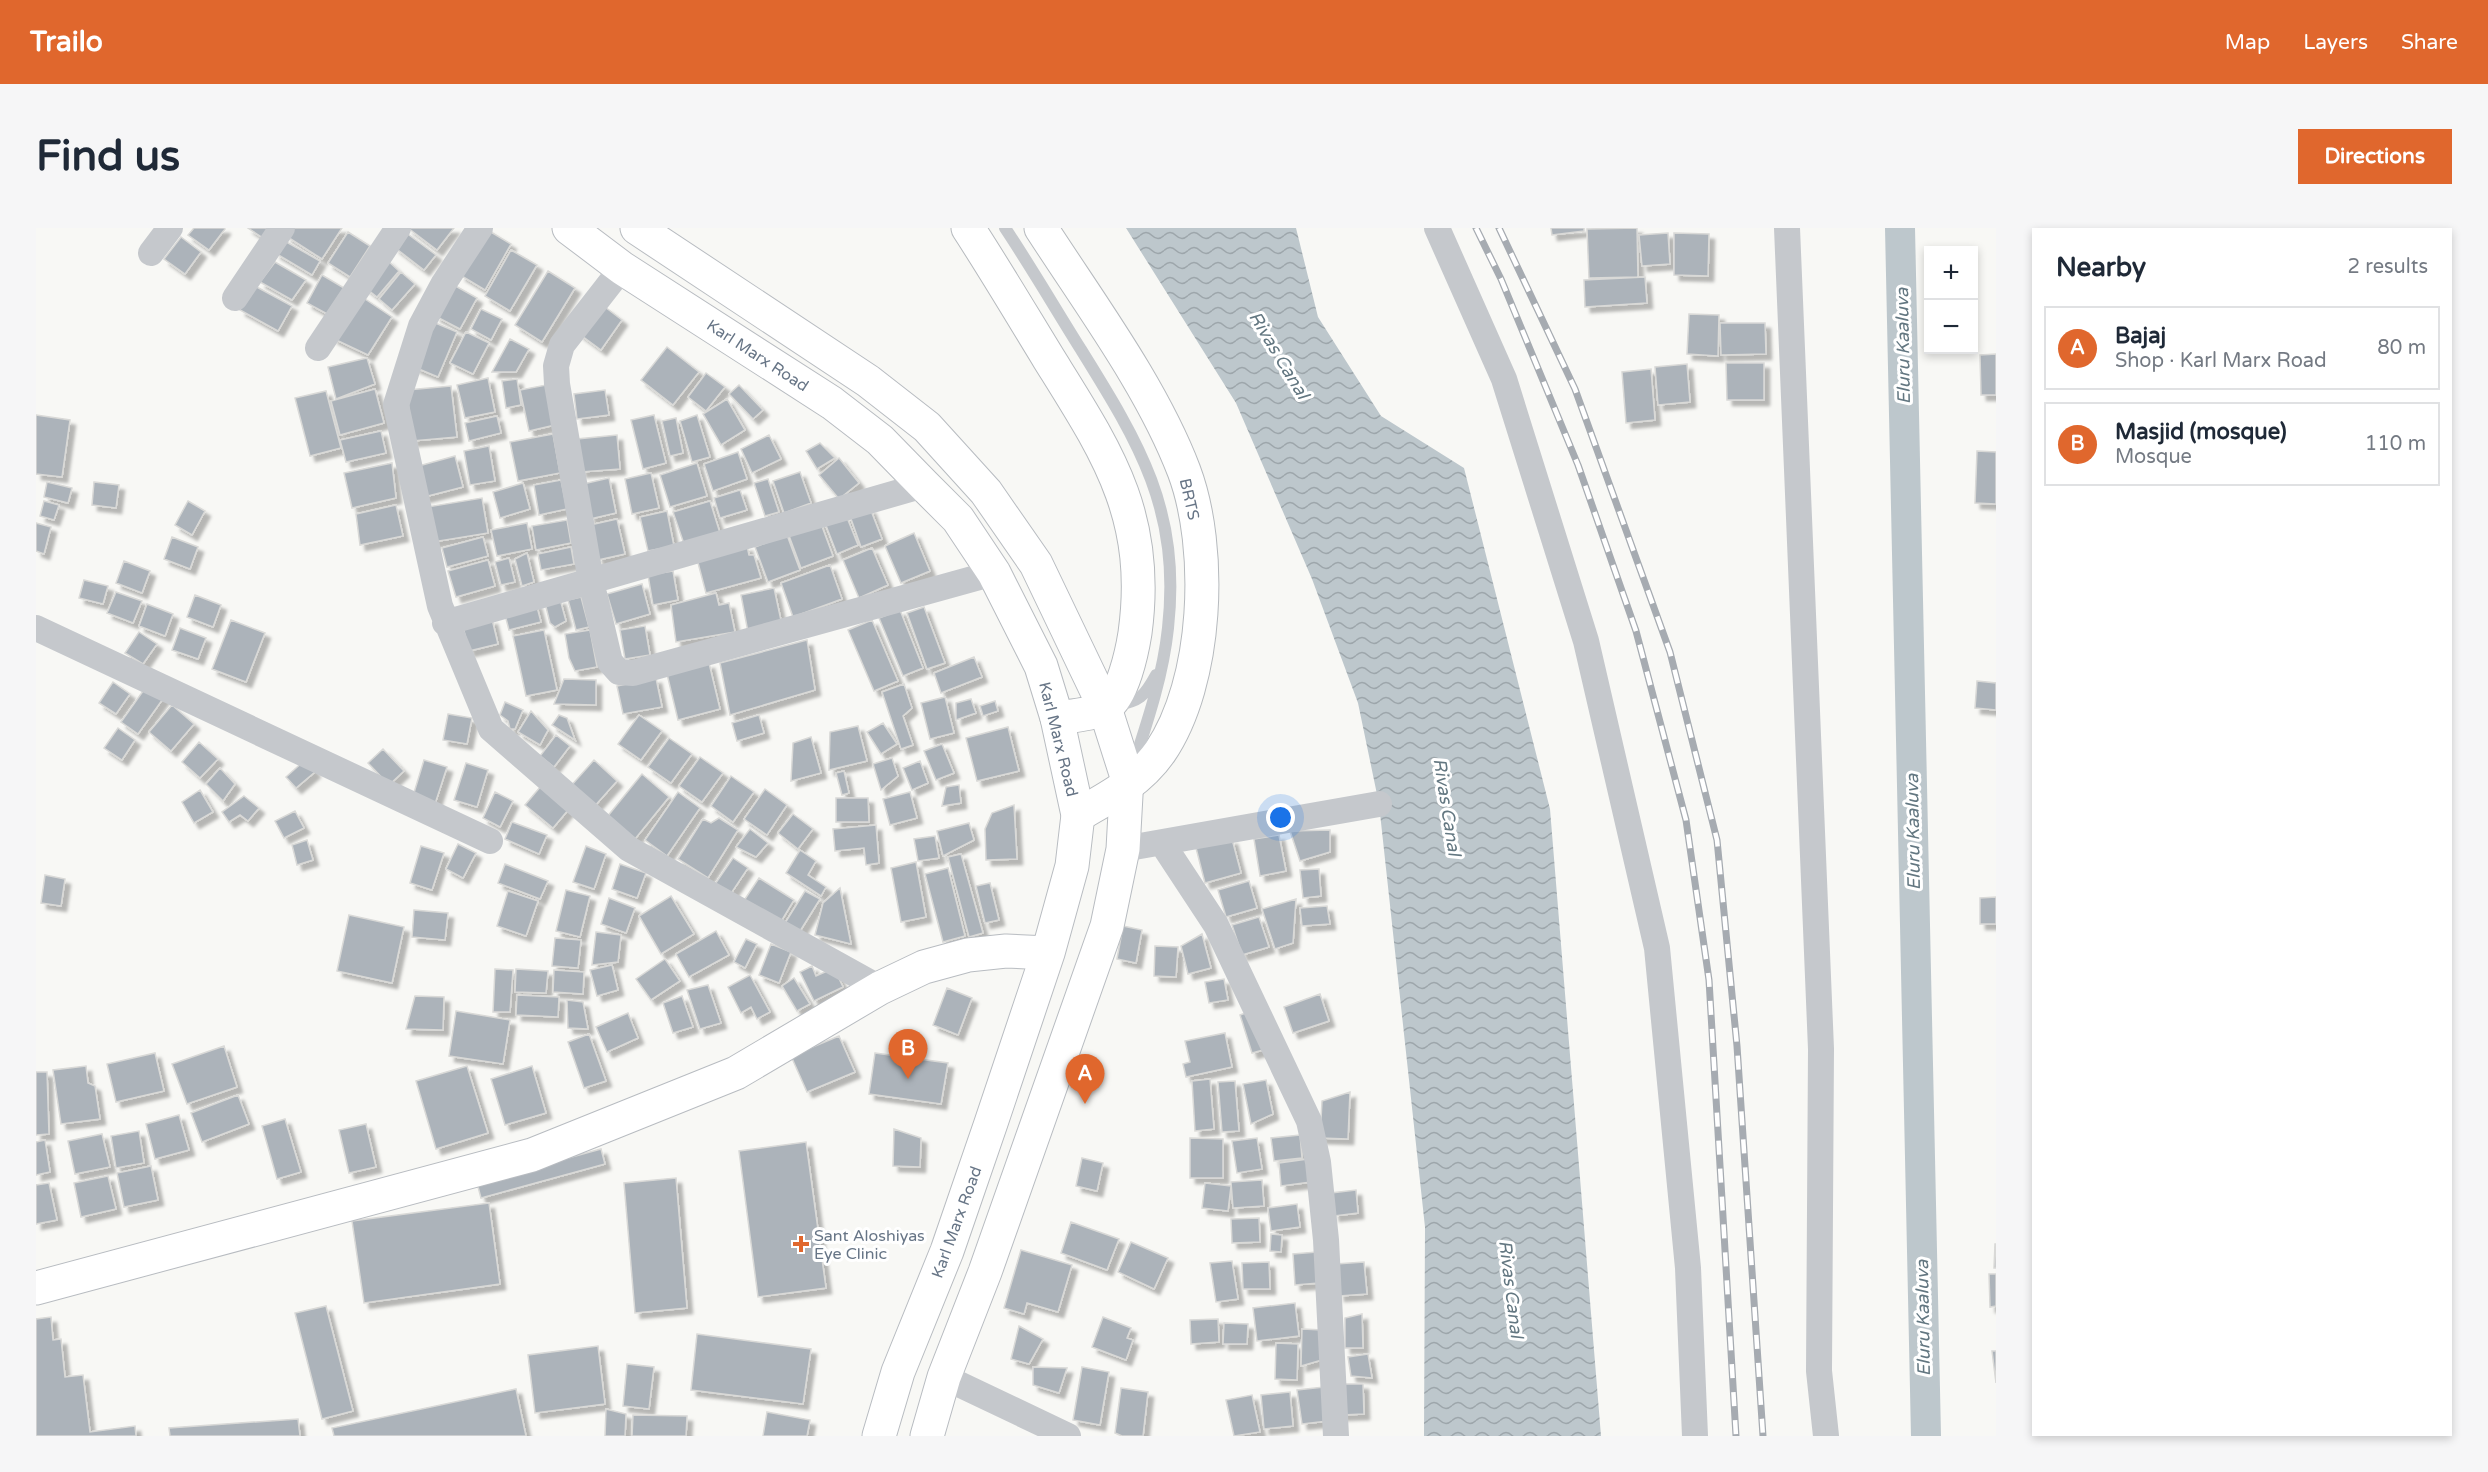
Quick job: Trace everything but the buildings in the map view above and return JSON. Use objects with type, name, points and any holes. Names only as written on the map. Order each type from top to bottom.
[{"type":"main road","name":"Karl Marx Road","points":[[569,228],[622,268],[832,403],[880,440],[958,519],[994,573],[1041,666],[1057,718],[1078,815],[1072,866],[1048,953],[947,1251],[898,1372],[879,1436]]},
{"type":"main road","points":[[637,228],[868,381],[927,427],[986,492],[1036,564],[1105,708],[1126,777],[1124,849],[1107,927],[1093,972],[985,1272],[944,1377],[927,1436]]},
{"type":"main road","points":[[968,228],[1092,427],[1124,493],[1137,556],[1137,622],[1132,652],[1115,695],[1105,708]]},
{"type":"main road","name":"BRTS","points":[[1041,228],[1147,394],[1185,472],[1195,511],[1202,597],[1194,667],[1179,714],[1160,752],[1126,788],[1078,815]]},
{"type":"main road","name":"BRTS","points":[[1057,718],[1105,708]]},
{"type":"main road","points":[[36,1288],[532,1155],[736,1073],[880,988],[924,968],[968,955],[1006,951],[1048,953]]},
{"type":"street","points":[[151,253],[170,228]]},
{"type":"street","points":[[235,298],[282,228]]},
{"type":"street","points":[[318,348],[398,228]]},
{"type":"street","points":[[480,228],[444,283],[421,326],[396,405],[440,606],[445,623],[491,729],[629,849],[880,988]]},
{"type":"street","points":[[1437,228],[1504,379],[1582,629],[1657,948],[1688,1268],[1695,1436]]},
{"type":"street","points":[[1787,228],[1821,1049],[1819,1371],[1826,1436]]},
{"type":"street","points":[[622,268],[562,345],[556,366],[557,384],[591,581],[610,662],[619,672],[633,673],[994,573]]},
{"type":"street","points":[[445,623],[924,485]]},
{"type":"street","points":[[36,628],[490,841]]},
{"type":"street","points":[[1124,849],[1379,804]]},
{"type":"street","points":[[1162,843],[1216,925],[1309,1120],[1318,1162],[1326,1240],[1336,1436]]},
{"type":"street","points":[[944,1377],[1068,1436]]},
{"type":"lane","name":"BRTS","points":[[1005,228],[1119,410],[1154,483],[1163,516],[1169,554],[1169,606],[1163,660],[1150,713],[1126,788]]},
{"type":"lane","name":"BRTS","points":[[1105,708],[1135,702],[1144,694],[1163,660]]},
{"type":"water","name":"Rivas Canal","points":[[1126,228],[1296,228],[1318,317],[1381,416],[1464,468],[1550,809],[1601,1436],[1424,1436],[1425,1227],[1379,804],[1358,703],[1312,579],[1236,403]]},
{"type":"waterway","name":"Eluru Kaaluva","points":[[1900,228],[1926,1436]]},
{"type":"railway","points":[[1476,228],[1501,279],[1578,465],[1636,631],[1686,820],[1709,980],[1736,1436]]},
{"type":"railway","points":[[1499,228],[1575,389],[1670,652],[1717,840],[1737,1046],[1763,1436]]},
{"type":"place","name":"Masjid (mosque)","points":[[908,1079]]},
{"type":"place","name":"Bajaj","points":[[1085,1104]]},
{"type":"place","name":"Sant Aloshiyas Eye Clinic","points":[[801,1244]]}]
